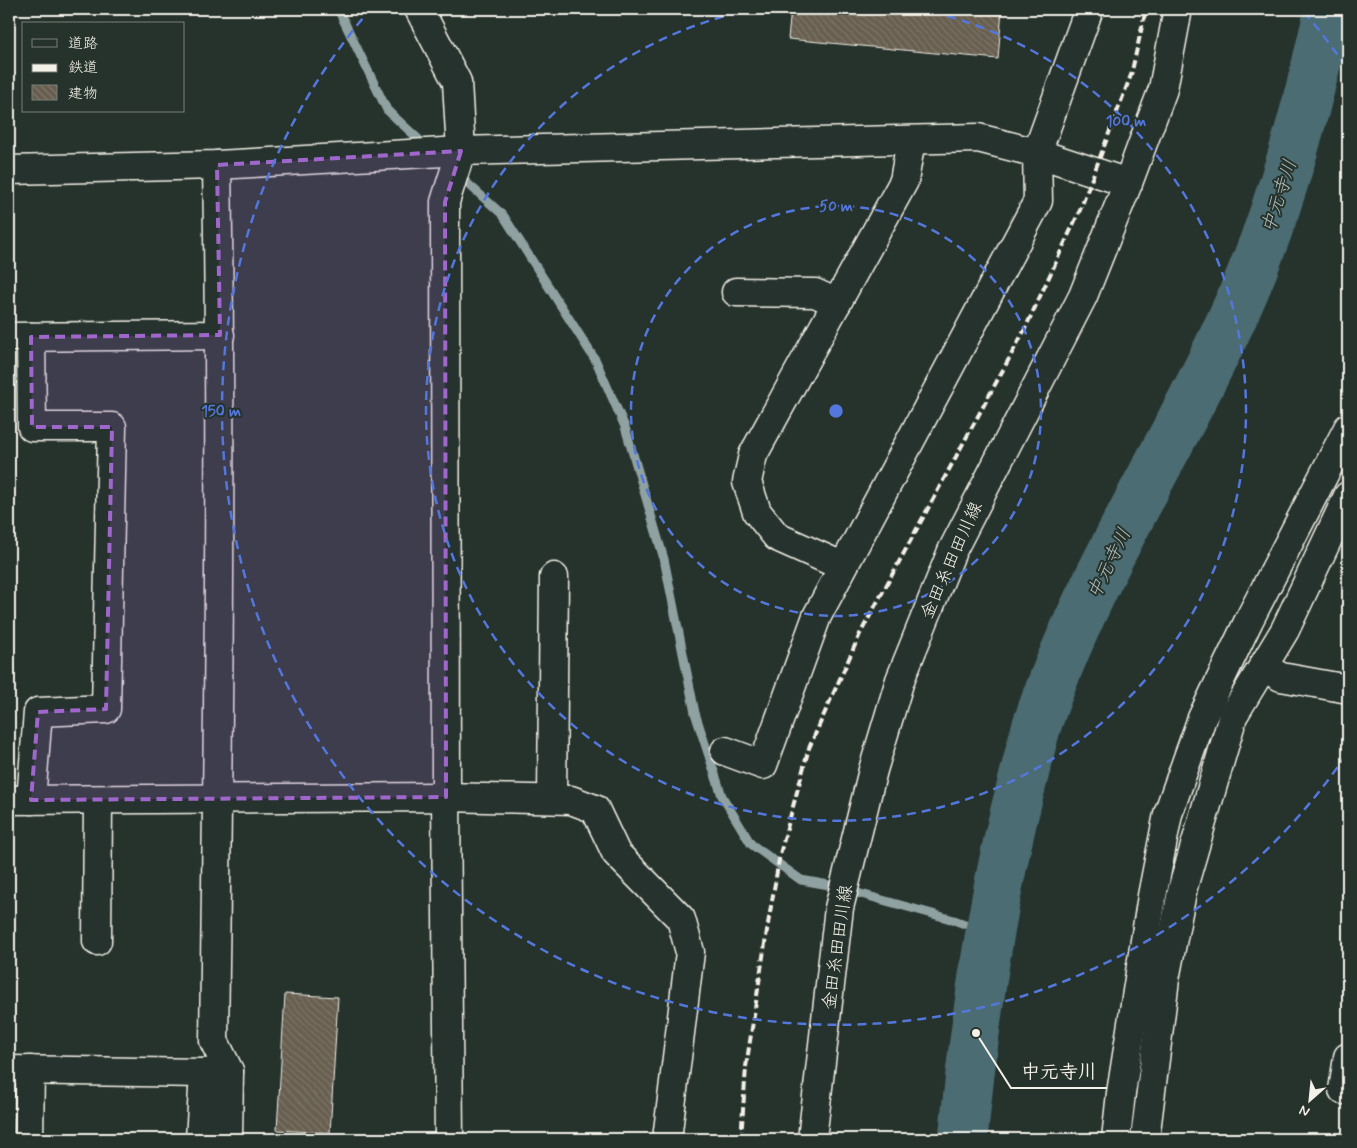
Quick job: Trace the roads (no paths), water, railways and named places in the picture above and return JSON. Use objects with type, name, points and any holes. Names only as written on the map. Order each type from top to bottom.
[{"type":"street","points":[[420,9],[457,82],[461,150],[445,202],[446,797],[449,1139]]},
{"type":"street","points":[[726,751],[763,765],[817,616],[1038,201],[1038,153],[1089,9]]},
{"type":"street","name":"金田糸田田川線","points":[[812,1139],[839,908],[873,770],[900,680],[952,551],[1083,296],[1128,183],[1162,89],[1178,9]]},
{"type":"street","points":[[9,170],[217,165],[461,150],[978,138],[1038,153],[1128,183]]},
{"type":"street","points":[[842,566],[777,537],[757,512],[747,482],[753,455],[904,181],[911,140]]},
{"type":"street","points":[[217,165],[220,335],[214,1041],[216,1072],[228,1139]]},
{"type":"street","points":[[736,292],[815,293],[837,303]]},
{"type":"street","points":[[220,335],[20,337],[32,426],[112,427],[106,709],[38,712],[20,800],[446,797],[571,800],[595,809],[616,854],[681,919],[690,952],[667,1139]]},
{"type":"street","points":[[1116,1139],[1121,1093],[1152,896],[1168,814],[1202,718],[1249,620],[1348,428]]},
{"type":"street","points":[[1145,1139],[1165,979],[1183,887],[1233,716],[1285,630],[1348,496]]},
{"type":"street","points":[[552,799],[554,577]]},
{"type":"street","points":[[1262,667],[1281,677],[1348,689]]},
{"type":"street","points":[[96,941],[98,800]]},
{"type":"street","points":[[1343,1090],[1348,1057]]},
{"type":"street","points":[[29,1139],[19,1070],[216,1072]]},
{"type":"street","points":[[200,1139],[216,1072]]},
{"type":"waterway","points":[[338,9],[387,110],[427,147]]},
{"type":"waterway","name":"中元寺川","points":[[963,1139],[985,960],[1001,871],[1037,725],[1081,615],[1107,561],[1217,350],[1242,296],[1269,226],[1292,155],[1329,9]]},
{"type":"waterway","points":[[457,174],[503,215],[596,361],[625,427],[664,559],[695,713],[722,796],[751,844],[801,880],[829,885],[954,920],[989,933]]},
{"type":"railway","points":[[741,1139],[746,1067],[780,854],[809,748],[860,634],[1024,331],[1080,210],[1131,75],[1146,9]]},
{"type":"place","name":"中元寺川","points":[[976,1033]]}]
